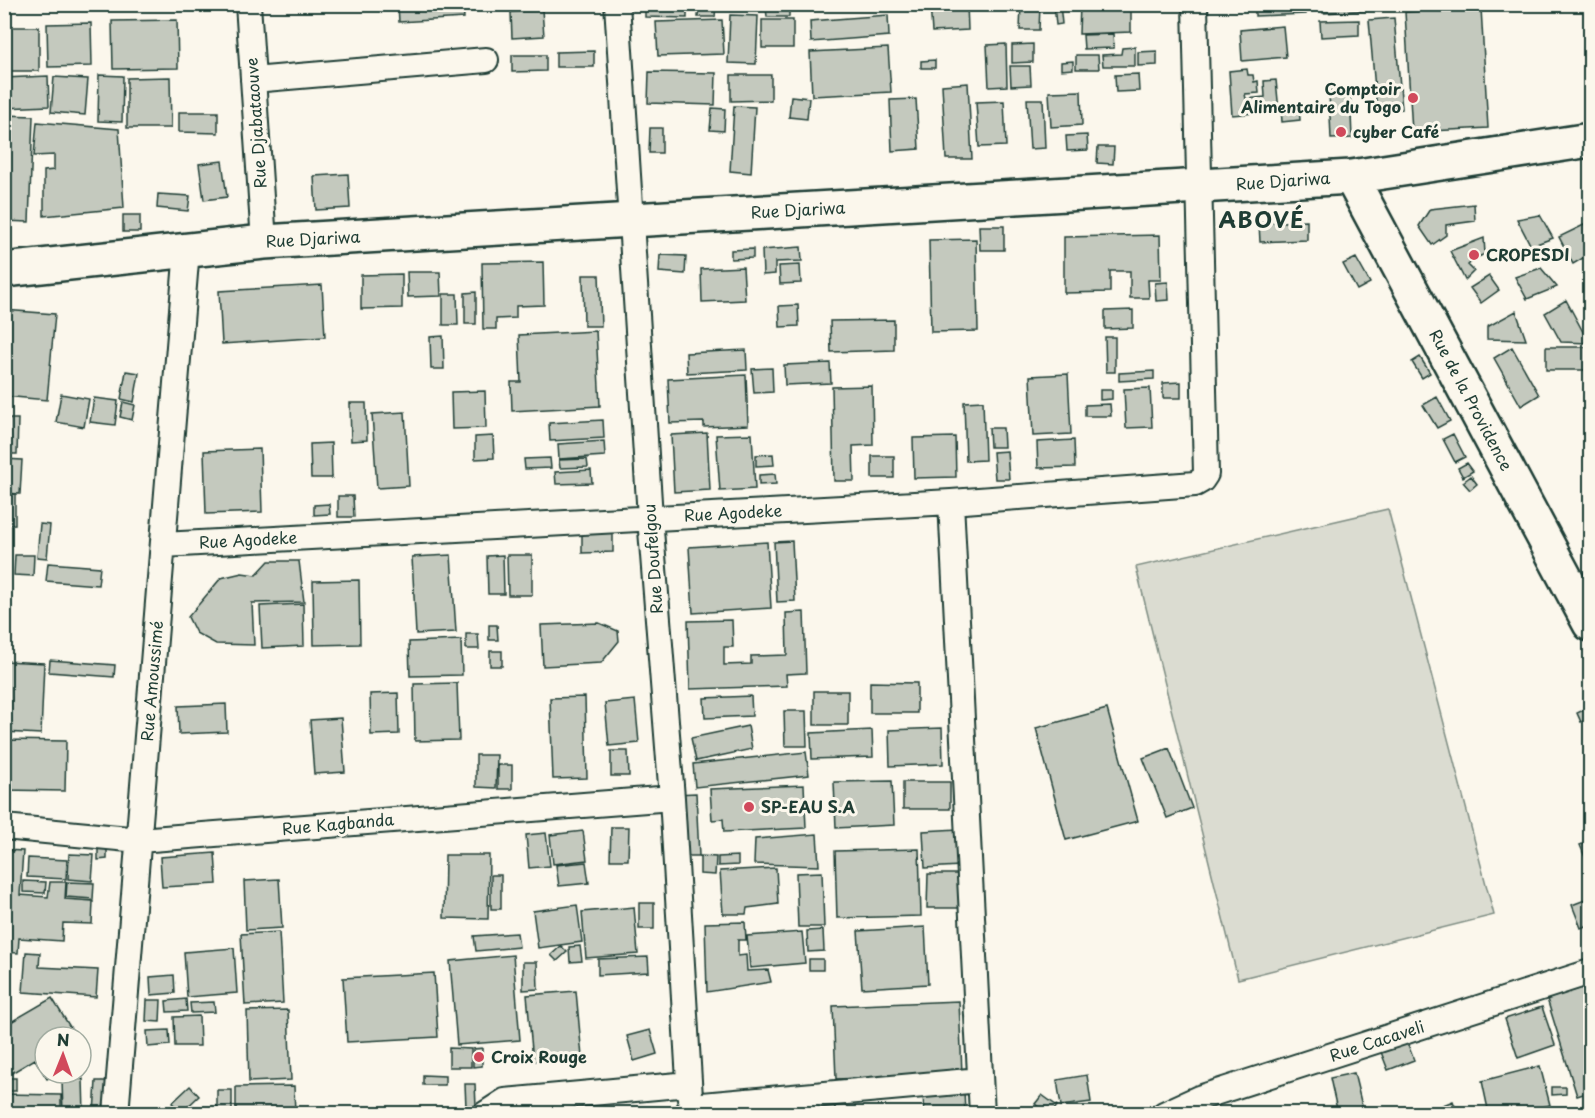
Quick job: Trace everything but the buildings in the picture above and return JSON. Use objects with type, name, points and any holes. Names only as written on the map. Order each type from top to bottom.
[{"type":"street","name":"Rue Djabataouve","points":[[248,4],[264,242]]},
{"type":"street","name":"Rue Doufelgou","points":[[617,4],[650,517],[672,798],[690,1101]]},
{"type":"street","points":[[1195,4],[1199,187]]},
{"type":"street","points":[[253,80],[486,60]]},
{"type":"street","name":"Rue Djariwa","points":[[4,270],[264,242],[1351,177],[1590,140]]},
{"type":"street","name":"Rue de la Providence","points":[[1351,177],[1590,624]]},
{"type":"street","name":"Rue Agodeke","points":[[163,545],[951,502],[1195,484],[1206,474],[1199,187]]},
{"type":"street","name":"Rue Amoussimé","points":[[116,1113],[187,249]]},
{"type":"street","points":[[951,502],[982,1113]]},
{"type":"street","name":"Rue Kagbanda","points":[[4,827],[139,840],[672,798]]},
{"type":"street","name":"Rue Cacaveli","points":[[1164,1113],[1199,1098],[1590,972]]},
{"type":"street","points":[[485,1113],[505,1101],[690,1101],[980,1080]]},
{"type":"shaded area","points":[[1388,509],[1494,915],[1238,979],[1136,567]]},
{"type":"place","name":"Comptoir Alimentaire du Togo","points":[[1413,98]]},
{"type":"place","name":"cyber Café","points":[[1341,132]]},
{"type":"place","name":"CROPESDI","points":[[1474,255]]},
{"type":"place","name":"SP-EAU S.A","points":[[749,807]]},
{"type":"place","name":"Croix Rouge","points":[[479,1057]]},
{"type":"district","name":"ABOVÉ","points":[[1262,220]]}]
